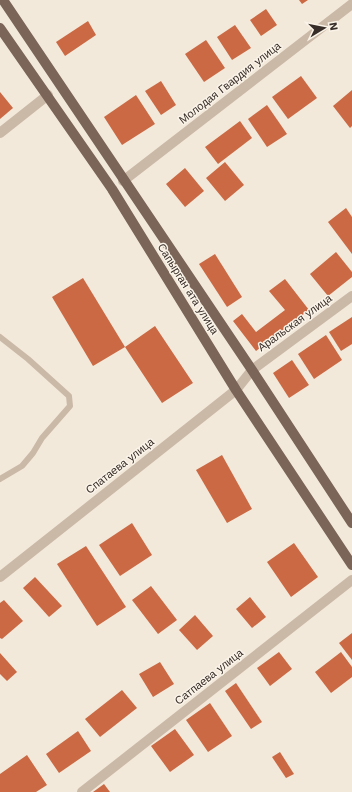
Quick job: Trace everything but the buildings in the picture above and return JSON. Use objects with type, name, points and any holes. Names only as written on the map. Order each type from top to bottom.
[{"type":"main road","name":"Сапырган ата улица","points":[[3,0],[252,370],[352,523]]},
{"type":"main road","name":"Сапырган ата улица","points":[[0,28],[112,189],[236,390],[352,565]]},
{"type":"street","name":"Молодая Гвардия улица","points":[[124,181],[352,4]]},
{"type":"street","points":[[0,133],[48,95]]},
{"type":"street","name":"Аральская улица","points":[[252,370],[352,296]]},
{"type":"street","name":"Спатаева улица","points":[[0,577],[236,390],[252,370]]},
{"type":"street","name":"Сатпаева улица","points":[[82,792],[352,580]]},
{"type":"lane","points":[[0,337],[28,359],[69,396],[70,406],[42,438],[33,454],[22,466],[0,479]]}]
